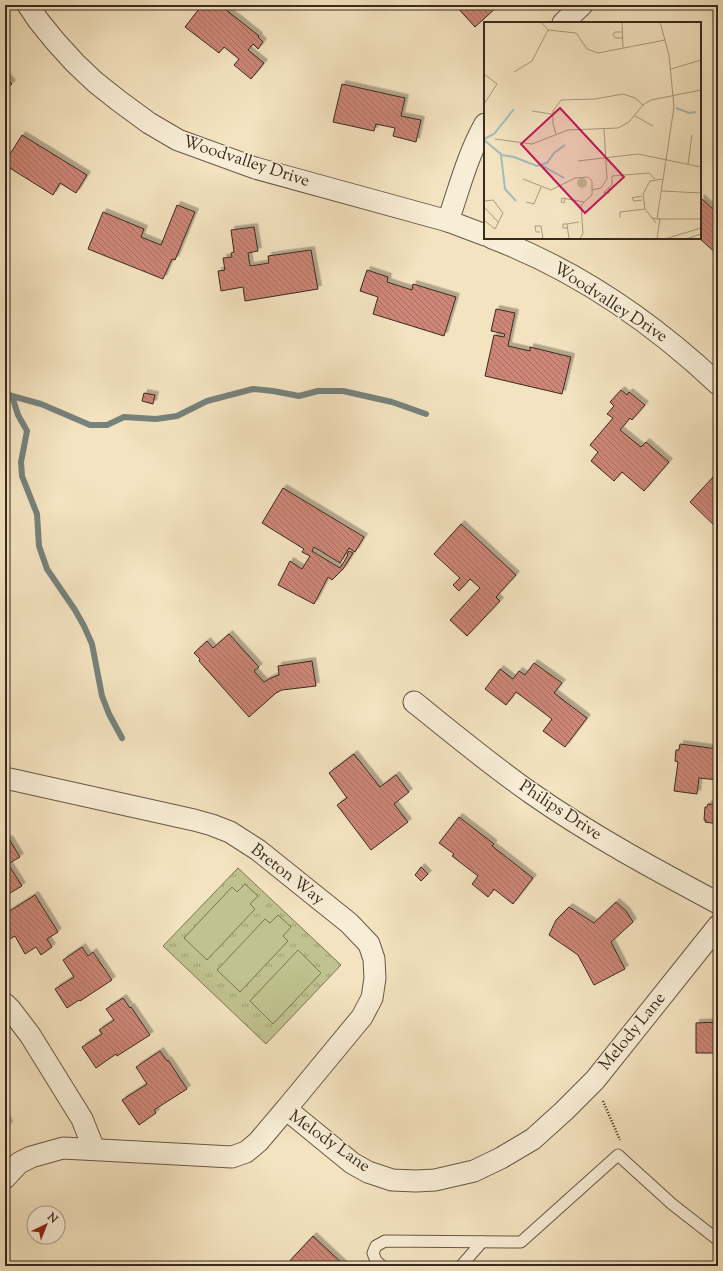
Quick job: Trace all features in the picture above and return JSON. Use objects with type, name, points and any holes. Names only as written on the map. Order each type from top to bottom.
[{"type":"street","name":"Woodvalley Drive","points":[[28,5],[55,41],[95,82],[149,123],[178,140],[255,168],[448,221],[484,235]]},
{"type":"street","points":[[564,22],[582,5]]},
{"type":"street","points":[[448,221],[479,135],[484,126]]},
{"type":"street","name":"Woodvalley Drive","points":[[494,239],[547,261],[608,297],[657,332],[718,384]]},
{"type":"street","name":"Philips Drive","points":[[414,702],[494,767],[573,821],[623,851],[718,903]]},
{"type":"street","name":"Breton Way","points":[[5,778],[194,820],[230,832],[258,850],[348,923],[368,944],[374,959],[375,978],[372,998],[362,1018],[286,1109]]},
{"type":"street","name":"Melody Lane","points":[[5,1178],[19,1163],[31,1157],[63,1148],[232,1157],[246,1152],[258,1142],[286,1109],[352,1163],[368,1172],[392,1180],[435,1180],[474,1171],[501,1158],[533,1139],[595,1080],[718,926]]},
{"type":"street","points":[[5,1004],[30,1035],[82,1119],[94,1149]]},
{"type":"lane","points":[[382,1266],[376,1261],[373,1253],[376,1246],[384,1241],[521,1242],[618,1154],[672,1204],[718,1240]]},
{"type":"lane","points":[[461,1266],[482,1242]]},
{"type":"path","points":[[595,1080],[620,1141],[618,1154]]},
{"type":"green space","points":[[238,868],[341,965],[266,1044],[163,946]]},
{"type":"green space","points":[[245,884],[258,896],[250,904],[255,909],[207,960],[184,938],[232,887],[237,892]]},
{"type":"green space","points":[[278,915],[291,927],[283,936],[288,941],[240,992],[217,970],[265,919],[270,923]]},
{"type":"green space","points":[[298,950],[321,973],[273,1024],[250,1001]]},
{"type":"building","points":[[202,5],[220,5],[259,36],[258,37],[263,42],[258,49],[253,44],[248,50],[264,63],[251,79],[234,65],[239,59],[224,47],[219,53],[185,27]]},
{"type":"building","points":[[455,5],[499,5],[475,27]]},
{"type":"building","points":[[5,75],[12,84],[5,89]]},
{"type":"building","points":[[342,84],[405,98],[401,116],[421,120],[416,142],[393,136],[395,128],[376,124],[374,131],[333,122]]},
{"type":"building","points":[[22,135],[87,175],[76,193],[60,183],[53,195],[5,165],[5,162]]},
{"type":"building","points":[[701,198],[718,214],[718,255],[700,239]]},
{"type":"building","points":[[177,205],[195,212],[175,260],[172,259],[163,279],[88,249],[103,212],[144,229],[141,237],[161,245]]},
{"type":"building","points":[[254,227],[258,251],[248,253],[250,266],[269,263],[268,256],[311,250],[318,289],[245,301],[243,287],[221,291],[218,271],[225,270],[223,258],[232,257],[231,253],[234,252],[231,230]]},
{"type":"building","points":[[367,270],[388,277],[387,282],[412,290],[413,284],[456,297],[444,336],[373,314],[378,297],[360,291]]},
{"type":"building","points":[[496,309],[515,313],[508,346],[530,351],[530,347],[571,357],[562,394],[485,376],[494,335],[504,337],[505,334],[491,331]]},
{"type":"building","points":[[621,390],[627,395],[629,392],[645,405],[632,420],[630,418],[620,430],[641,447],[646,442],[669,462],[644,491],[622,472],[614,481],[591,461],[598,452],[590,445],[613,418],[607,414],[614,406],[610,402]]},
{"type":"building","points":[[144,393],[155,395],[153,404],[142,401]]},
{"type":"building","points":[[716,474],[718,476],[718,529],[690,502]]},
{"type":"building","points":[[283,488],[364,537],[355,552],[349,548],[340,563],[314,547],[312,551],[340,568],[349,551],[353,553],[343,569],[332,580],[328,577],[314,604],[278,585],[290,561],[302,569],[310,556],[302,552],[304,549],[262,523]]},
{"type":"building","points":[[461,524],[516,575],[496,597],[500,601],[467,636],[450,620],[480,588],[470,579],[459,591],[453,585],[460,578],[434,554]]},
{"type":"building","points":[[229,634],[259,667],[254,671],[264,682],[279,675],[278,666],[312,661],[316,686],[282,690],[276,693],[249,717],[199,661],[200,659],[194,653],[207,641],[213,648]]},
{"type":"building","points":[[534,663],[562,683],[554,693],[587,718],[565,747],[543,731],[552,719],[516,692],[506,705],[485,689],[500,669],[513,679],[519,671],[525,675]]},
{"type":"building","points":[[680,744],[718,749],[718,780],[699,778],[697,794],[674,791],[678,762],[675,761],[676,750],[679,750]]},
{"type":"building","points":[[354,754],[380,787],[396,775],[409,792],[394,804],[408,822],[371,850],[337,805],[347,798],[329,773]]},
{"type":"building","points":[[708,804],[718,805],[718,824],[705,822],[706,820],[704,820],[705,807],[707,807]]},
{"type":"building","points":[[459,817],[494,844],[492,846],[533,878],[513,904],[494,889],[488,897],[472,884],[478,876],[452,856],[454,854],[439,843]]},
{"type":"building","points":[[9,839],[20,857],[8,864],[22,886],[5,896],[5,841]]},
{"type":"building","points":[[421,867],[428,874],[421,881],[415,875]]},
{"type":"building","points":[[35,895],[58,932],[47,939],[52,947],[41,955],[36,947],[25,954],[15,936],[5,942],[5,914]]},
{"type":"building","points":[[616,902],[626,911],[633,922],[611,942],[625,969],[594,985],[578,955],[549,935],[556,920],[569,907],[594,923]]},
{"type":"building","points":[[82,947],[88,956],[93,952],[112,980],[67,1008],[55,989],[74,977],[63,960]]},
{"type":"building","points":[[123,998],[150,1035],[117,1056],[116,1054],[96,1068],[82,1047],[102,1034],[99,1030],[114,1020],[106,1009]]},
{"type":"building","points":[[718,1022],[718,1053],[696,1053],[696,1023]]},
{"type":"building","points":[[160,1051],[167,1061],[168,1060],[187,1089],[154,1110],[156,1113],[139,1125],[122,1100],[147,1084],[136,1067]]},
{"type":"building","points":[[5,1116],[9,1125],[5,1128]]},
{"type":"building","points":[[313,1236],[345,1266],[285,1266]]},
{"type":"waterway","points":[[5,393],[41,404],[90,425],[107,425],[124,417],[156,419],[177,416],[207,401],[253,389],[299,396],[318,391],[343,391],[392,402],[426,414]]},
{"type":"waterway","points":[[12,396],[18,415],[27,431],[21,462],[22,476],[37,514],[39,546],[47,569],[75,610],[92,644],[102,696],[109,714],[122,738]]}]
